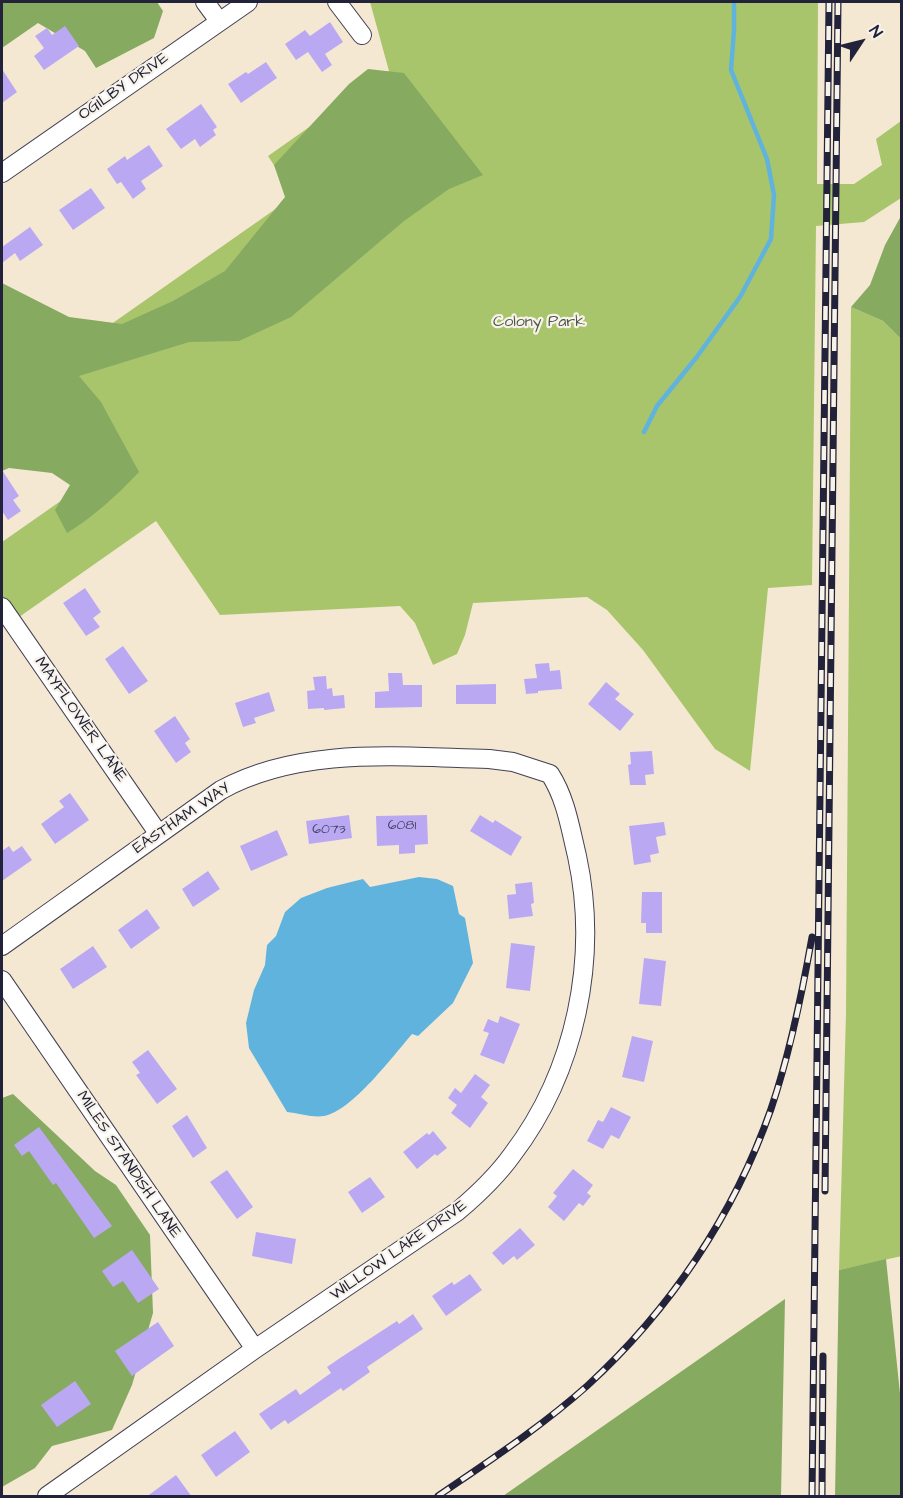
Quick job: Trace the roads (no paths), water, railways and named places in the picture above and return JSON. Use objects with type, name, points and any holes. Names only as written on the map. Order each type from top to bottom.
[{"type":"street","points":[[205,2],[219,21]]},
{"type":"street","name":"OGILBY DRIVE","points":[[2,173],[248,2]]},
{"type":"street","points":[[337,2],[362,35]]},
{"type":"street","name":"MAYFLOWER LANE","points":[[2,607],[158,833]]},
{"type":"street","name":"EASTHAM WAY","points":[[2,946],[158,833],[237,782],[272,769],[303,762],[339,758],[489,759],[527,766],[550,774],[558,787]]},
{"type":"street","name":"WILLOW LAKE DRIVE","points":[[47,1497],[255,1349],[459,1211],[487,1185],[513,1155],[543,1109],[564,1060],[572,1035],[583,981],[586,925],[580,869],[565,803],[558,787]]},
{"type":"street","name":"MILES STANDISH LANE","points":[[2,980],[255,1349]]},
{"type":"water","points":[[419,877],[437,879],[453,886],[459,914],[465,918],[473,963],[453,1003],[418,1036],[412,1034],[359,1094],[335,1112],[324,1116],[310,1116],[287,1112],[249,1048],[246,1023],[254,990],[265,965],[267,945],[276,936],[285,912],[301,898],[327,888],[363,879],[370,887]]},
{"type":"waterway","points":[[644,432],[657,406],[696,358],[740,297],[771,239],[774,195],[767,159],[731,70],[734,2]]},
{"type":"railway","points":[[812,1496],[829,2]]},
{"type":"railway","points":[[825,1191],[838,2]]},
{"type":"railway","points":[[438,1496],[533,1430],[587,1386],[646,1326],[696,1259],[738,1186],[771,1109],[795,1023],[812,937]]},
{"type":"railway","points":[[822,1496],[823,1356]]},
{"type":"park label","name":"Colony Park","points":[[539,323]]}]
